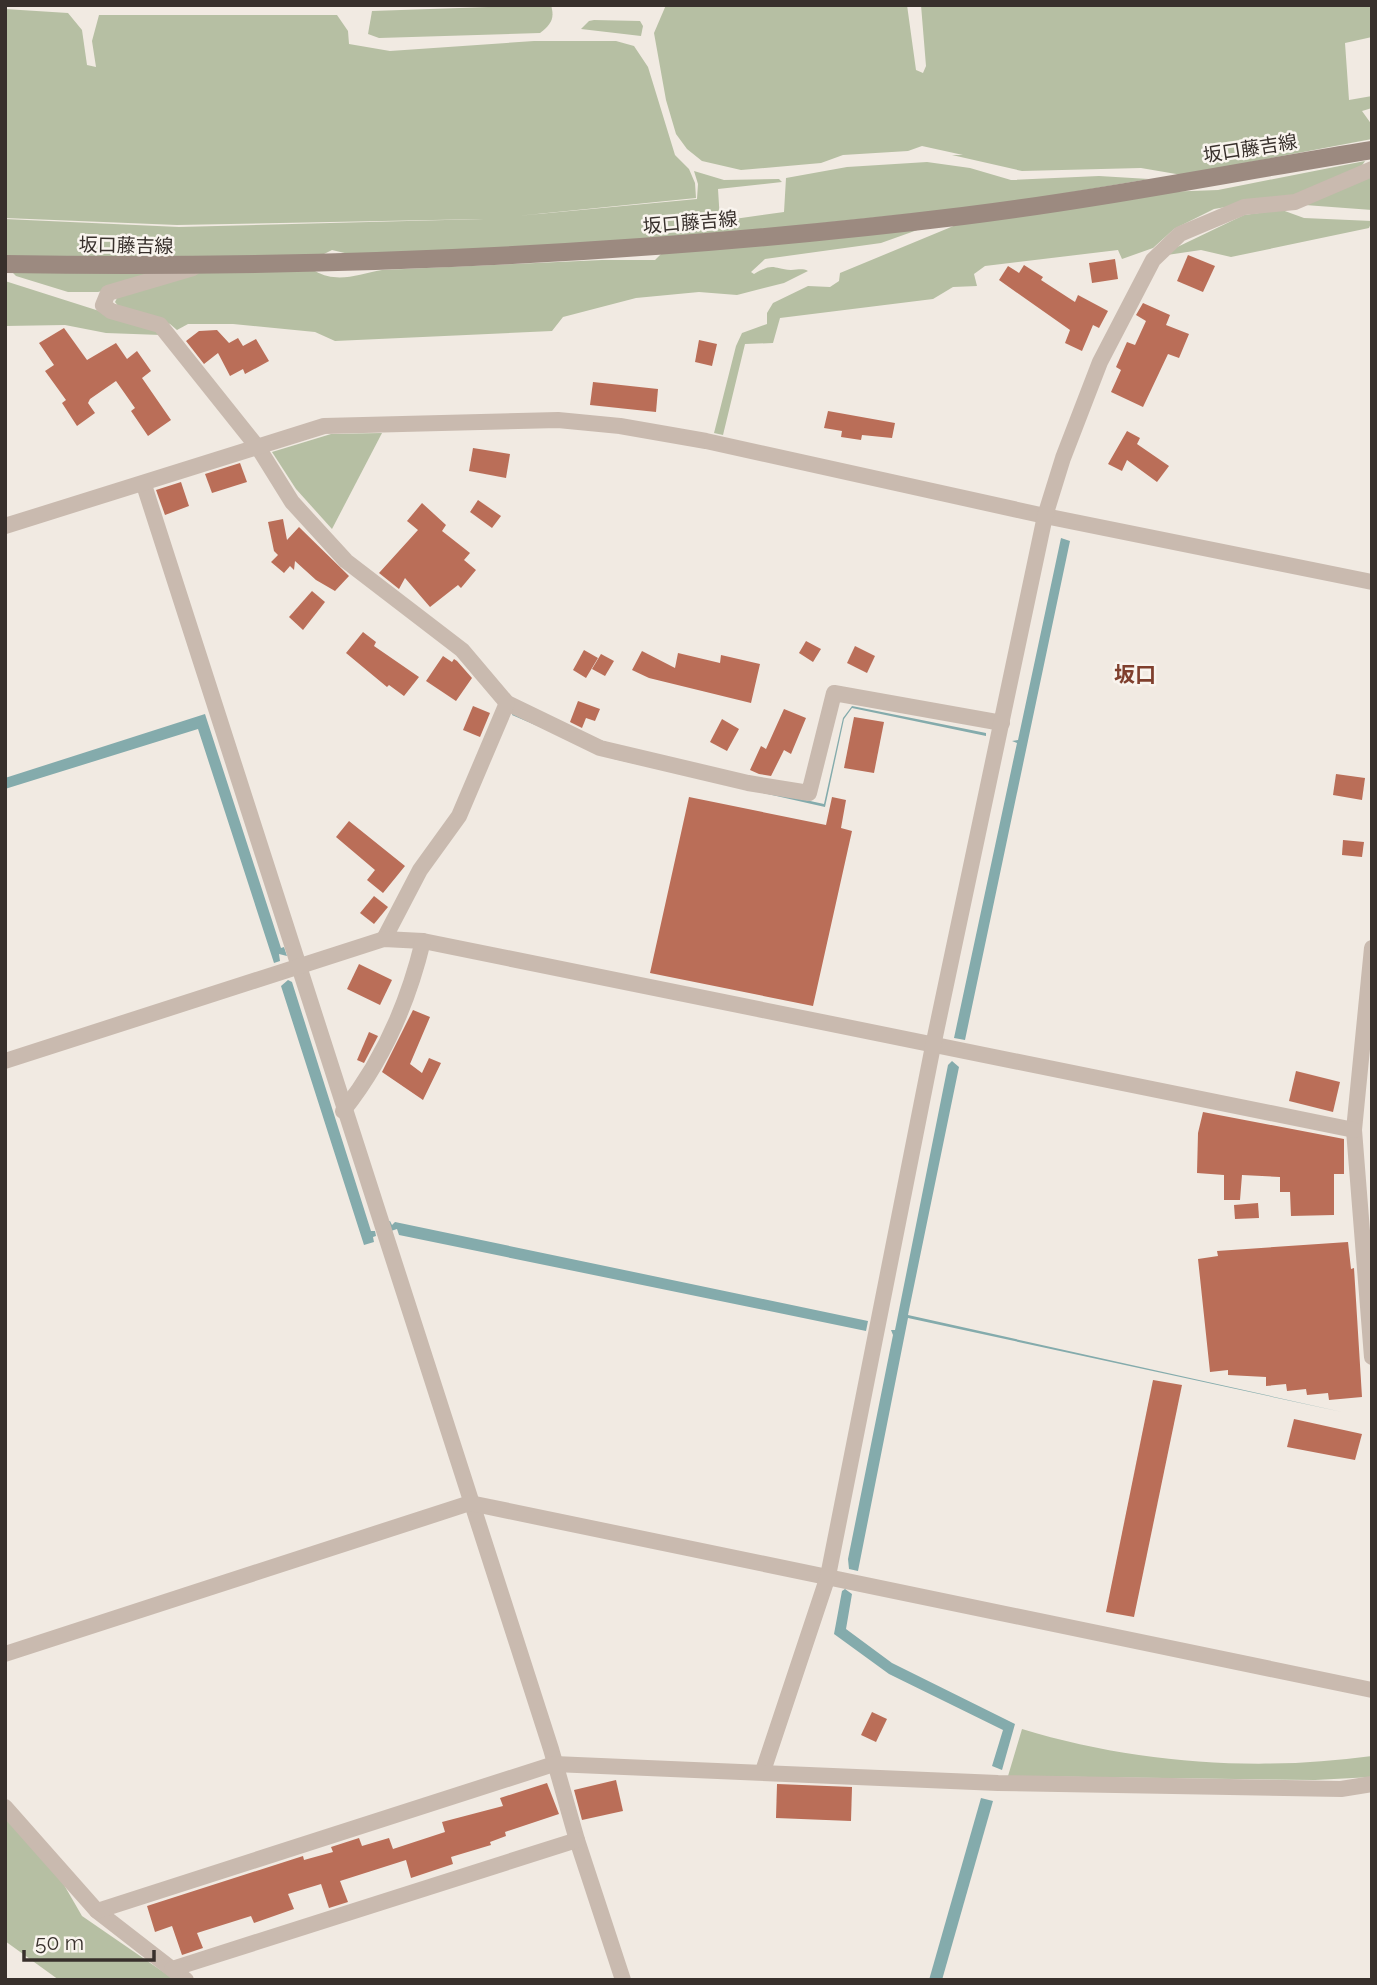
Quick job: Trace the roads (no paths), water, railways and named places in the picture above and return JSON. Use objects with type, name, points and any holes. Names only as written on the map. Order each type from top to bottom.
[{"type":"main road","name":"坂口藤吉線","points":[[5,264],[195,267],[536,256],[825,232],[967,215],[1372,150]]},
{"type":"street","points":[[763,1771],[828,1576],[933,1046],[1045,516],[1063,458],[1100,362],[1153,260],[1180,234],[1244,207],[1295,202],[1372,169]]},
{"type":"street","points":[[195,267],[108,293],[103,306],[111,311],[160,325],[259,449],[292,502],[346,561],[462,650],[507,703],[600,748],[748,783],[809,793],[834,693],[1002,723]]},
{"type":"street","points":[[5,526],[259,449],[324,426],[558,420],[620,426],[706,441],[1045,516],[1372,582]]},
{"type":"street","points":[[144,485],[623,1980]]},
{"type":"street","points":[[384,939],[420,870],[459,816],[507,703]]},
{"type":"street","points":[[5,1060],[384,939],[423,941],[1354,1130]]},
{"type":"street","points":[[343,1111],[367,1081],[382,1053],[414,975],[423,941]]},
{"type":"street","points":[[1372,948],[1366,1076],[1354,1130],[1367,1239],[1372,1357]]},
{"type":"street","points":[[5,1654],[470,1503],[1372,1689]]},
{"type":"street","points":[[97,1911],[554,1763],[1011,1783],[1341,1789],[1372,1784]]},
{"type":"street","points":[[5,1807],[97,1911],[186,1980]]},
{"type":"street","points":[[172,1969],[577,1840]]},
{"type":"water","points":[[1061,538],[1070,541],[965,1040],[954,1038],[1017,743],[1012,741],[1018,740]]},
{"type":"water","points":[[852,706],[986,733],[986,736],[852,708],[844,719],[825,807],[614,759],[512,715],[513,712],[750,788],[824,804],[843,718]]},
{"type":"water","points":[[205,714],[281,948],[284,947],[287,956],[279,954],[280,961],[274,963],[198,729],[5,789],[5,778]]},
{"type":"water","points":[[288,980],[292,982],[371,1231],[375,1231],[374,1242],[364,1245],[281,986]]},
{"type":"water","points":[[952,1061],[959,1067],[908,1315],[1342,1412],[908,1318],[858,1571],[849,1569],[848,1559],[893,1335],[891,1330],[895,1330],[948,1065]]},
{"type":"water","points":[[390,1221],[392,1225],[395,1222],[868,1321],[866,1331],[399,1235],[397,1229],[391,1231],[387,1222]]},
{"type":"water","points":[[845,1589],[852,1594],[846,1629],[892,1663],[1015,1724],[1002,1770],[992,1766],[1003,1730],[889,1674],[834,1634],[842,1591]]},
{"type":"water","points":[[981,1798],[993,1801],[942,1980],[929,1980]]},
{"type":"district","name":"坂口","points":[[1135,675]]}]
